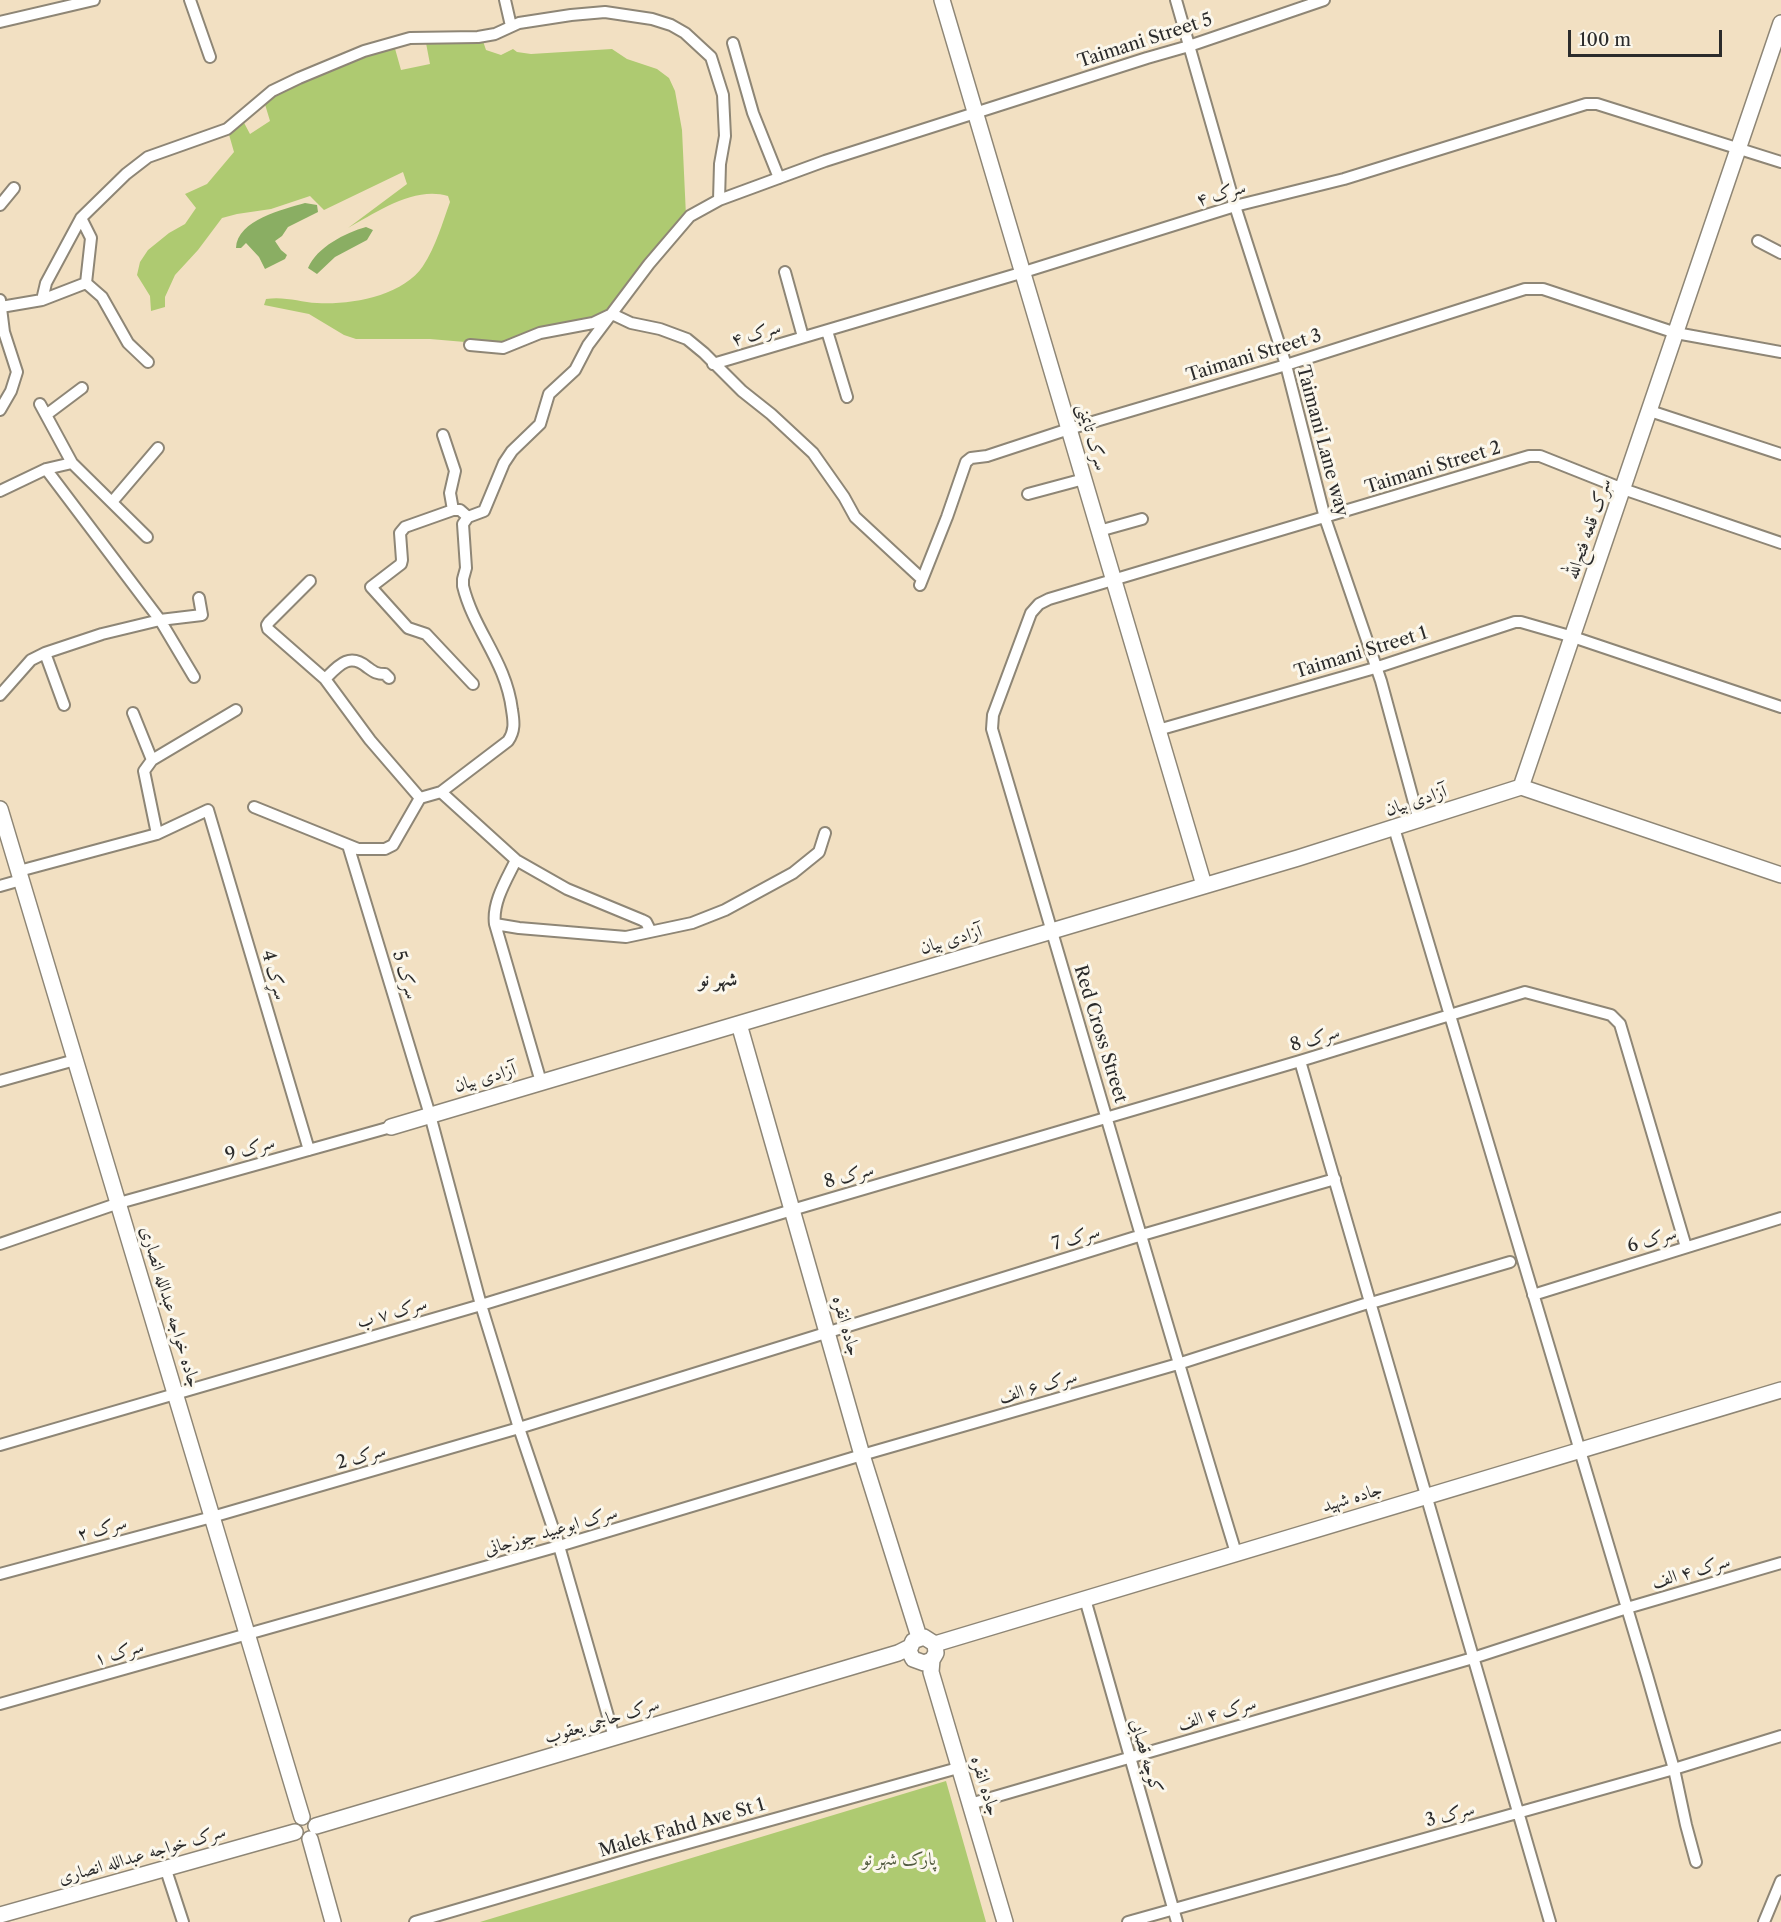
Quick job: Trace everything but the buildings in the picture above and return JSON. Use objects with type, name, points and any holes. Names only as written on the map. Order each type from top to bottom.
[{"type":"main road","name":"سرک تایمنی","points":[[942,0],[1204,885]]},
{"type":"main road","name":"سرک قلعه فتح‌الله","points":[[1521,787],[1781,23]]},
{"type":"main road","name":"آزادی بیان","points":[[391,1127],[1052,931],[1394,828],[1521,787]]},
{"type":"main road","points":[[1521,787],[1781,875]]},
{"type":"main road","name":"جاده خواجه عبدالله انصاری","points":[[0,809],[302,1817]]},
{"type":"main road","name":"جاده انقره","points":[[739,1024],[862,1455],[909,1646]]},
{"type":"main road","name":"جاده شهید","points":[[935,1644],[1781,1390]]},
{"type":"main road","points":[[928,1638],[935,1644],[936,1653],[932,1660],[924,1663],[916,1662],[910,1655],[909,1646],[928,1638]]},
{"type":"main road","name":"سرک حاجی یعقوب","points":[[313,1832],[909,1646]]},
{"type":"main road","name":"جاده انقره","points":[[932,1660],[931,1672],[1005,1922]]},
{"type":"main road","points":[[313,1832],[300,1838],[295,1832],[295,1824],[302,1817],[311,1818],[333,1922]]},
{"type":"main road","name":"سرک خواجه عبدالله انصاری","points":[[0,1915],[295,1832]]},
{"type":"street","points":[[0,22],[94,0]]},
{"type":"street","points":[[190,0],[210,57]]},
{"type":"street","points":[[505,0],[511,26]]},
{"type":"street","name":"Taimani Lane way","points":[[1176,0],[1236,206],[1286,365],[1325,518],[1375,668],[1419,820]]},
{"type":"street","name":"Taimani Street 5","points":[[468,517],[484,512],[504,463],[512,451],[537,428],[546,410],[549,394],[575,370],[588,345],[649,264],[690,216],[719,200],[825,161],[1189,46],[1324,0]]},
{"type":"street","points":[[42,300],[46,283],[81,218],[118,180],[148,157],[227,129],[272,91],[298,78],[364,51],[410,38],[478,37],[495,34],[511,26],[571,15],[605,12],[652,19],[671,25],[685,33],[711,57],[723,95],[725,136],[720,164],[719,200]]},
{"type":"street","points":[[733,43],[753,113],[779,178]]},
{"type":"street","name":"سرک ۴","points":[[713,364],[1024,272],[1236,206],[1344,179],[1586,104],[1597,104],[1781,162]]},
{"type":"street","points":[[0,205],[14,188]]},
{"type":"street","points":[[81,218],[91,238],[86,283]]},
{"type":"street","points":[[1758,241],[1781,253]]},
{"type":"street","points":[[784,272],[803,337]]},
{"type":"street","points":[[0,410],[11,391],[17,372],[4,332],[1,304],[42,300],[86,283]]},
{"type":"street","points":[[86,283],[102,297],[128,343],[148,362]]},
{"type":"street","name":"Taimani Street 3","points":[[713,364],[813,453],[844,496],[855,517],[921,582],[968,459],[987,456],[1069,429],[1286,365],[1526,289],[1543,289],[1676,333],[1781,352]]},
{"type":"street","points":[[470,345],[503,348],[540,333],[593,323],[612,314],[631,323],[660,329],[687,339],[713,364]]},
{"type":"street","points":[[827,331],[847,397]]},
{"type":"street","points":[[46,415],[82,388]]},
{"type":"street","points":[[40,404],[72,463],[147,537]]},
{"type":"street","points":[[1650,411],[1781,454]]},
{"type":"street","points":[[443,435],[455,471],[450,493],[453,510]]},
{"type":"street","points":[[112,502],[158,448]]},
{"type":"street","name":"Taimani Street 2","points":[[1114,580],[1529,456],[1540,456],[1623,489],[1781,543]]},
{"type":"street","points":[[0,491],[46,470],[72,463]]},
{"type":"street","points":[[46,470],[159,621],[194,677]]},
{"type":"street","points":[[1028,494],[1084,479]]},
{"type":"street","points":[[254,807],[348,845],[364,850],[385,849],[393,845],[420,798],[441,792],[508,741],[513,734],[507,681],[482,632],[463,586],[466,568],[463,524],[468,517],[460,510],[453,510],[401,530],[399,540],[401,564],[371,588],[408,628],[426,634],[473,684]]},
{"type":"street","points":[[1099,531],[1142,519]]},
{"type":"street","name":"Red Cross Street","points":[[1114,580],[1049,599],[1039,604],[1031,613],[993,715],[992,729],[1178,1364],[1236,1553]]},
{"type":"street","points":[[310,581],[267,625],[268,629],[325,679],[370,740],[420,798]]},
{"type":"street","points":[[0,695],[31,660],[45,653],[102,634],[159,621],[202,615],[200,598]]},
{"type":"street","name":"Taimani Street 1","points":[[1158,730],[1375,668],[1515,622],[1573,638],[1781,707]]},
{"type":"street","points":[[45,653],[64,705]]},
{"type":"street","points":[[325,679],[340,663],[346,660],[363,664],[376,674],[385,674],[389,678]]},
{"type":"street","points":[[0,886],[20,876],[157,834],[144,771],[152,760],[236,710]]},
{"type":"street","points":[[133,713],[152,760]]},
{"type":"street","points":[[441,792],[516,860],[567,889],[646,922],[650,930]]},
{"type":"street","name":"سړک 4","points":[[157,834],[208,810],[309,1150]]},
{"type":"street","points":[[1394,828],[1627,1608],[1674,1769],[1696,1862]]},
{"type":"street","points":[[495,924],[626,937],[650,930],[692,923],[725,910],[793,873],[819,852],[825,833]]},
{"type":"street","name":"سرک 5","points":[[348,845],[430,1115],[481,1305],[559,1546],[614,1737]]},
{"type":"street","points":[[516,860],[497,903],[494,915],[495,924],[541,1082]]},
{"type":"street","name":"سرک 8","points":[[792,1210],[1525,992],[1599,1011],[1616,1019],[1620,1024],[1686,1247]]},
{"type":"street","points":[[0,1082],[75,1060]]},
{"type":"street","points":[[1300,1060],[1550,1922]]},
{"type":"street","name":"سرک 9","points":[[0,1244],[118,1203],[391,1127]]},
{"type":"street","name":"سرک 7","points":[[828,1334],[1142,1235],[1335,1179]]},
{"type":"street","name":"سرک ۷ ب","points":[[0,1445],[481,1305],[792,1210]]},
{"type":"street","name":"سرک 6","points":[[1533,1294],[1781,1218]]},
{"type":"street","points":[[1371,1303],[1510,1262]]},
{"type":"street","name":"سرک ۶ الف","points":[[862,1455],[1178,1364],[1371,1303]]},
{"type":"street","points":[[519,1428],[828,1334]]},
{"type":"street","name":"سرک 2","points":[[212,1517],[519,1428]]},
{"type":"street","name":"سرک ابوعبید جوزجانی","points":[[248,1634],[559,1546],[862,1455]]},
{"type":"street","name":"سرک ۲","points":[[0,1574],[212,1517]]},
{"type":"street","name":"سرک ۴ الف","points":[[970,1804],[1473,1658],[1627,1608],[1781,1563]]},
{"type":"street","name":"کوچه قصابی","points":[[1085,1599],[1178,1922]]},
{"type":"street","name":"سرک ۱","points":[[0,1704],[248,1634]]},
{"type":"street","name":"سرک 3","points":[[1128,1922],[1674,1769],[1781,1736]]},
{"type":"street","name":"Malek Fahd Ave St 1","points":[[415,1922],[958,1768]]},
{"type":"street","points":[[165,1867],[183,1922]]},
{"type":"street","points":[[1764,1922],[1781,1881]]},
{"type":"green space","points":[[483,41],[486,50],[501,55],[513,49],[517,52],[531,54],[612,49],[627,59],[657,69],[669,78],[675,91],[682,130],[686,216],[609,309],[584,320],[527,332],[511,342],[499,343],[479,340],[465,342],[430,339],[356,339],[344,335],[309,314],[264,305],[266,299],[273,298],[317,303],[360,300],[390,291],[403,285],[414,276],[423,266],[435,243],[450,202],[448,196],[422,195],[396,202],[348,228],[407,184],[403,172],[324,210],[310,196],[271,209],[222,218],[198,250],[175,275],[165,297],[165,307],[151,311],[150,296],[137,275],[140,262],[148,250],[169,233],[185,224],[196,208],[185,194],[207,184],[234,152],[228,131],[242,119],[250,134],[270,121],[264,101],[317,76],[394,45],[401,70],[430,64],[426,43]]},
{"type":"green space","points":[[305,203],[317,205],[318,212],[288,227],[275,241],[287,255],[285,259],[265,269],[259,257],[246,243],[241,248],[236,248],[238,238],[253,223],[274,212]]},
{"type":"green space","points":[[366,227],[373,230],[367,240],[335,257],[317,274],[308,268],[312,260],[332,242]]},
{"type":"green space","name":"پارک شهر نو","points":[[946,1781],[986,1922],[480,1922]]},
{"type":"district","name":"شهر نو","points":[[718,980]]}]
